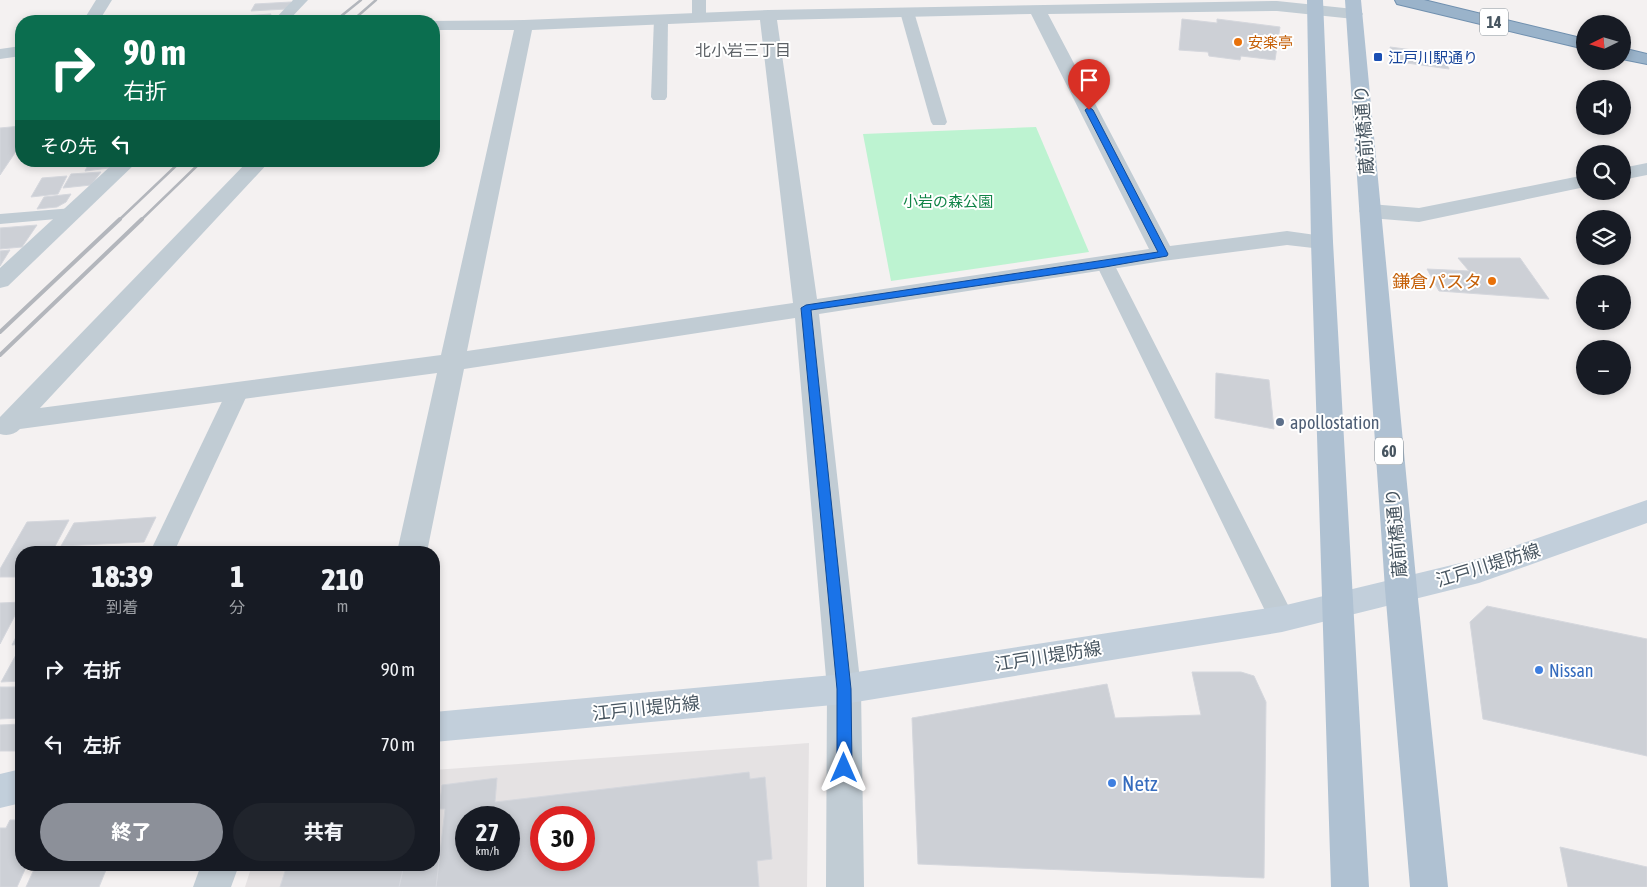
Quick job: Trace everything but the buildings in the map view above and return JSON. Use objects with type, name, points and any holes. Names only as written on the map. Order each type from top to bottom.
[{"type":"highway","name":"14","points":[[1403,0],[1576,42]]},
{"type":"highway","points":[[1631,56],[1647,59]]},
{"type":"main road","points":[[1315,5],[1322,242],[1350,887]]},
{"type":"main road","name":"蔵前橋通り","points":[[1353,7],[1400,589],[1429,887]]},
{"type":"main road","name":"江戸川堤防線","points":[[440,726],[844,689],[1282,619],[1479,571],[1647,511]]},
{"type":"main road","points":[[0,791],[15,787]]},
{"type":"street","points":[[95,15],[104,0]]},
{"type":"street","points":[[440,25],[661,19],[699,8],[768,15],[1315,5],[1353,7]]},
{"type":"street","points":[[1037,9],[1164,254]]},
{"type":"street","points":[[768,15],[806,308],[844,689],[846,887]]},
{"type":"street","points":[[413,546],[524,24]]},
{"type":"street","points":[[0,54],[15,52]]},
{"type":"street","points":[[0,281],[122,167]]},
{"type":"street","points":[[6,427],[254,167]]},
{"type":"street","points":[[1631,172],[1647,169]]},
{"type":"street","points":[[1370,211],[1418,215],[1576,184]]},
{"type":"street","points":[[6,427],[238,391],[453,362],[1164,254],[1288,238],[1322,242]]},
{"type":"street","points":[[212,887],[218,871]]},
{"type":"lane","points":[[286,15],[301,0]]},
{"type":"lane","points":[[907,12],[939,122]]},
{"type":"lane","points":[[659,96],[661,19]]},
{"type":"lane","points":[[0,218],[73,213]]},
{"type":"lane","points":[[1105,264],[1282,619]]},
{"type":"lane","points":[[165,546],[238,391]]},
{"type":"shaded area","points":[[809,743],[807,887],[245,887],[250,871],[440,871],[440,770]]},
{"type":"green space","name":"小岩の森公園","points":[[1036,127],[1089,252],[891,281],[863,134]]},
{"type":"railway","points":[[342,15],[361,0]]},
{"type":"railway","points":[[359,15],[376,0]]},
{"type":"railway","points":[[119,220],[175,167]]},
{"type":"railway","points":[[141,220],[196,167]]},
{"type":"railway","points":[[0,332],[120,219]]},
{"type":"railway","points":[[0,355],[142,219]]},
{"type":"place","name":"安楽亭","points":[[1238,42]]},
{"type":"place","name":"江戸川駅通り","points":[[1378,57]]},
{"type":"place","name":"鎌倉パスタ","points":[[1492,281]]},
{"type":"place","name":"apollostation","points":[[1280,422]]},
{"type":"place","name":"Nissan","points":[[1539,670]]},
{"type":"place","name":"Netz","points":[[1112,783]]},
{"type":"district","name":"北小岩三丁目","points":[[743,50]]},
{"type":"route","points":[[844,768],[844,689],[806,308],[1164,254],[1089,110]]}]
